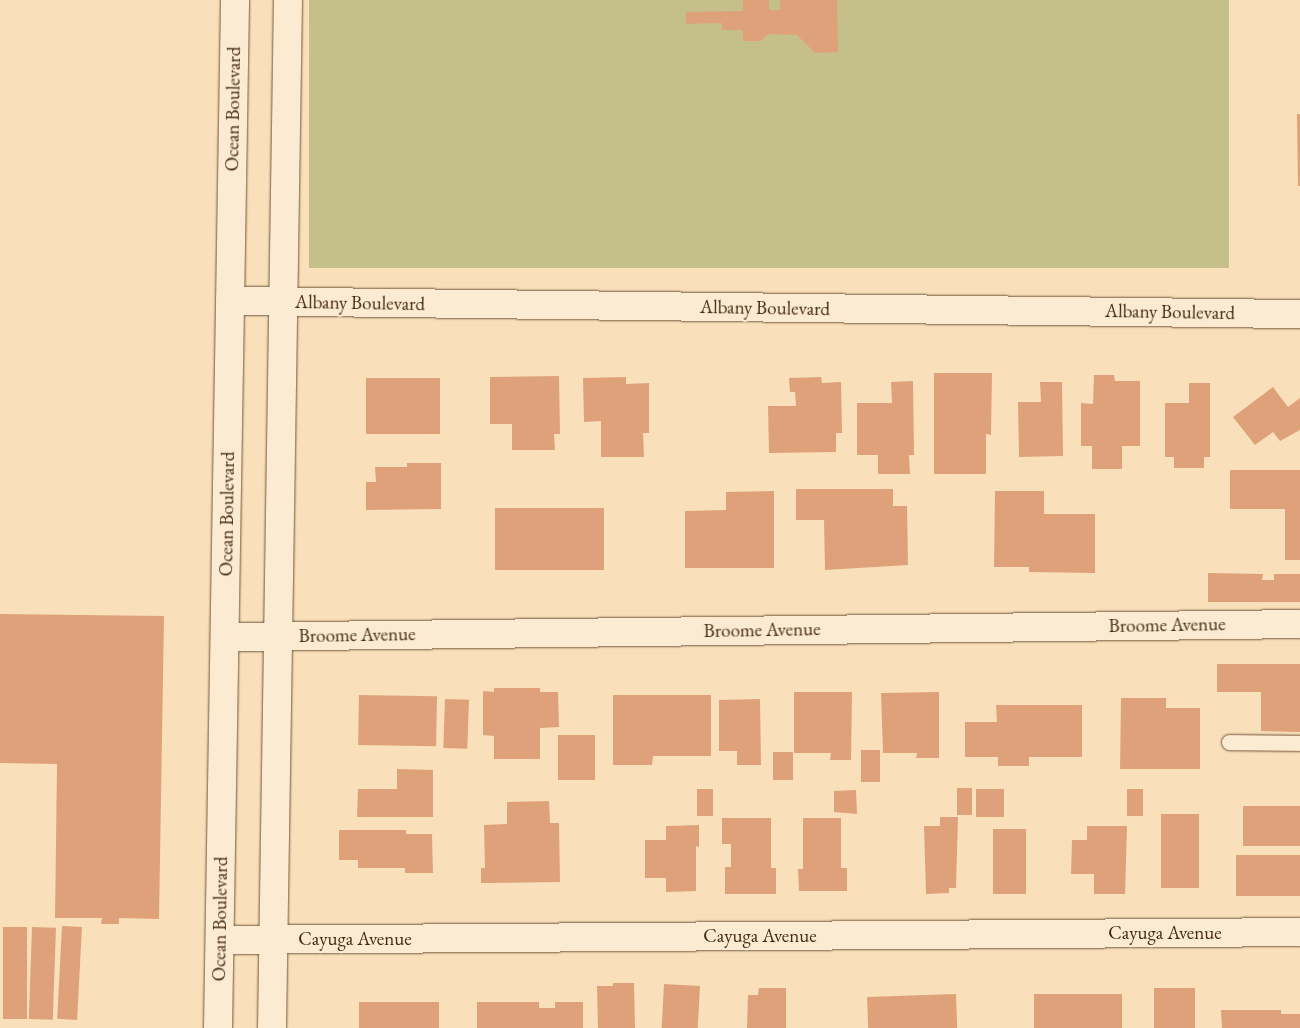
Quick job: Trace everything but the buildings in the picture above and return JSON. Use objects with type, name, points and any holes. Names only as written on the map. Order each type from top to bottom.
[{"type":"street","name":"Ocean Boulevard","points":[[218,1028],[235,0]]},
{"type":"street","points":[[272,1028],[288,0]]},
{"type":"street","name":"Albany Boulevard","points":[[230,301],[1300,314]]},
{"type":"street","name":"Broome Avenue","points":[[225,637],[1300,624]]},
{"type":"street","name":"Cayuga Avenue","points":[[220,940],[1300,932]]},
{"type":"lane","points":[[1230,742],[1300,743]]},
{"type":"shaded area","points":[[309,0],[1229,0],[1229,268],[309,268]]}]
